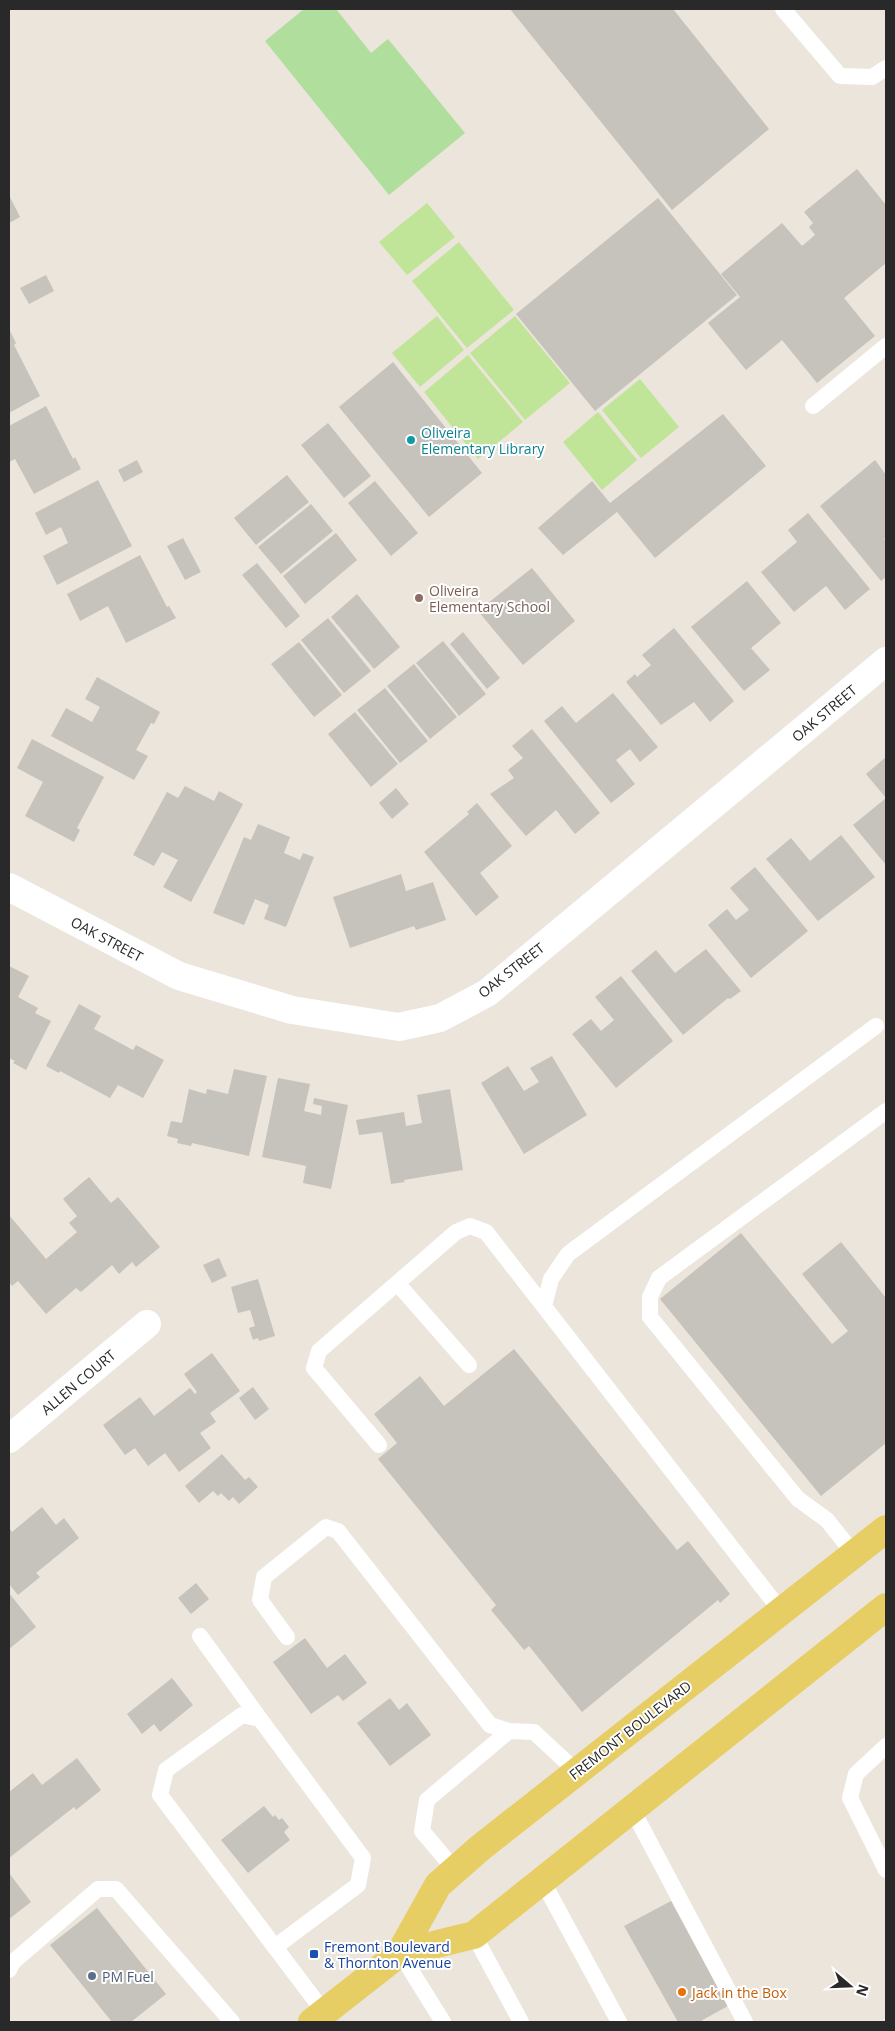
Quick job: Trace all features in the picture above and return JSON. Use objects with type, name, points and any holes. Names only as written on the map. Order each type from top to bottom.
[{"type":"main road","name":"FREMONT BOULEVARD","points":[[400,1954],[438,1885],[455,1870],[886,1529]]},
{"type":"main road","name":"FREMONT BOULEVARD","points":[[318,2017],[400,1954],[474,1935],[542,1880],[633,1811],[886,1607]]},
{"type":"street","name":"OAK STREET","points":[[9,887],[179,976],[292,1010],[399,1027],[440,1018],[487,993],[886,661]]},
{"type":"street","name":"ALLEN COURT","points":[[9,1440],[147,1324]]},
{"type":"lane","points":[[783,9],[840,76],[872,77],[886,68]]},
{"type":"lane","points":[[813,406],[886,346]]},
{"type":"lane","points":[[544,1306],[551,1279],[568,1254],[876,1026]]},
{"type":"lane","points":[[854,1554],[827,1520],[798,1499],[650,1317],[650,1297],[659,1278],[886,1111]]},
{"type":"lane","points":[[379,1445],[314,1368],[319,1350],[456,1232],[470,1226],[486,1232],[781,1611]]},
{"type":"lane","points":[[397,1283],[468,1365]]},
{"type":"lane","points":[[287,1637],[260,1600],[264,1577],[326,1527],[338,1531],[490,1725],[509,1731],[534,1732],[577,1772]]},
{"type":"lane","points":[[200,1636],[364,1858],[358,1886],[275,1947]]},
{"type":"lane","points":[[260,1719],[242,1716],[166,1770],[160,1795],[275,1947],[318,2017]]},
{"type":"lane","points":[[455,1870],[422,1831],[427,1800],[509,1731]]},
{"type":"lane","points":[[886,1746],[856,1774],[850,1798],[886,1870]]},
{"type":"lane","points":[[633,1811],[745,2022]]},
{"type":"lane","points":[[542,1880],[619,2022]]},
{"type":"lane","points":[[9,1970],[13,1962],[98,1889],[116,1889],[232,2022]]},
{"type":"lane","points":[[474,1935],[521,2022]]},
{"type":"lane","points":[[400,1954],[443,2022]]},
{"type":"green space","points":[[304,9],[336,9],[371,53],[388,39],[465,133],[389,195],[265,41]]},
{"type":"green space","points":[[427,203],[455,237],[407,275],[379,242]]},
{"type":"green space","points":[[459,242],[514,310],[467,348],[412,281]]},
{"type":"green space","points":[[437,316],[464,350],[420,387],[392,353]]},
{"type":"green space","points":[[515,316],[570,383],[525,420],[470,353]]},
{"type":"green space","points":[[468,355],[523,422],[478,459],[424,392]]},
{"type":"green space","points":[[640,379],[679,427],[641,458],[602,410]]},
{"type":"green space","points":[[598,412],[637,460],[602,490],[563,442]]},
{"type":"building","points":[[510,9],[673,9],[769,129],[672,210]]},
{"type":"building","points":[[857,169],[886,205],[886,263],[844,298],[875,336],[817,383],[782,340],[746,370],[708,323],[740,297],[721,274],[782,223],[802,246],[815,235],[809,227],[813,223],[804,212]]},
{"type":"building","points":[[9,195],[20,217],[9,223]]},
{"type":"building","points":[[658,198],[737,295],[595,411],[516,314]]},
{"type":"building","points":[[46,275],[54,291],[29,304],[20,288]]},
{"type":"building","points":[[9,329],[16,343],[14,345],[40,396],[9,413]]},
{"type":"building","name":"Oliveira Elementary Library","points":[[393,362],[482,473],[429,517],[339,407]]},
{"type":"building","points":[[46,406],[73,459],[75,457],[81,469],[34,494],[15,459],[9,462],[9,426]]},
{"type":"building","points":[[723,414],[766,466],[655,558],[617,512],[563,555],[538,528],[592,481],[610,503]]},
{"type":"building","points":[[328,423],[371,476],[344,498],[301,445]]},
{"type":"building","points":[[137,460],[143,472],[124,482],[118,470]]},
{"type":"building","points":[[875,460],[886,475],[886,537],[884,539],[886,541],[886,577],[881,581],[820,506]]},
{"type":"building","points":[[287,475],[309,502],[256,545],[234,518]]},
{"type":"building","points":[[98,480],[132,546],[57,585],[43,556],[68,543],[61,527],[46,535],[35,513]]},
{"type":"building","points":[[375,481],[418,533],[391,556],[348,503]]},
{"type":"building","points":[[311,504],[333,531],[281,574],[258,547]]},
{"type":"building","points":[[808,513],[870,589],[845,610],[826,586],[794,612],[761,572],[797,542],[788,530]]},
{"type":"building","points":[[336,533],[357,560],[305,604],[283,576]]},
{"type":"building","points":[[183,538],[201,572],[185,580],[167,546]]},
{"type":"building","points":[[140,555],[167,607],[169,606],[176,618],[126,643],[108,606],[80,621],[67,594]]},
{"type":"building","points":[[257,563],[300,616],[286,628],[242,575]]},
{"type":"building","points":[[532,568],[575,621],[523,665],[478,611]]},
{"type":"building","points":[[747,581],[781,623],[751,648],[770,670],[744,691],[691,627]]},
{"type":"building","points":[[357,594],[400,647],[374,669],[331,617]]},
{"type":"building","points":[[328,618],[371,671],[344,693],[301,640]]},
{"type":"building","points":[[674,628],[734,701],[710,722],[694,702],[661,725],[626,682],[635,674],[637,677],[651,665],[642,655]]},
{"type":"building","points":[[463,632],[500,678],[487,689],[450,644]]},
{"type":"building","points":[[443,641],[486,694],[459,716],[416,663]]},
{"type":"building","points":[[299,642],[342,695],[314,717],[271,664]]},
{"type":"building","points":[[414,664],[457,717],[430,739],[387,686]]},
{"type":"building","points":[[97,677],[160,712],[154,724],[151,723],[136,750],[148,756],[134,780],[51,736],[66,708],[92,722],[100,707],[85,699]]},
{"type":"building","points":[[385,688],[428,741],[400,763],[357,710]]},
{"type":"building","points":[[613,693],[658,747],[640,762],[630,749],[616,760],[635,784],[611,803],[544,721],[562,706],[576,723]]},
{"type":"building","points":[[355,712],[398,764],[371,787],[328,734]]},
{"type":"building","points":[[532,729],[600,813],[575,834],[556,810],[526,836],[490,794],[514,778],[508,770],[523,758],[512,746]]},
{"type":"building","points":[[32,739],[104,777],[77,828],[80,830],[74,842],[25,816],[43,782],[17,768]]},
{"type":"building","points":[[886,757],[886,798],[866,774]]},
{"type":"building","points":[[185,786],[214,801],[219,791],[243,804],[191,902],[163,887],[178,860],[162,852],[154,866],[133,855],[167,792],[178,798]]},
{"type":"building","points":[[396,788],[409,804],[392,819],[379,803]]},
{"type":"building","points":[[886,798],[886,865],[853,825]]},
{"type":"building","points":[[477,803],[512,846],[480,873],[499,897],[476,916],[424,852],[469,814],[467,812]]},
{"type":"building","points":[[258,824],[290,837],[284,853],[300,860],[303,853],[314,857],[286,927],[264,919],[269,905],[255,899],[244,925],[213,913],[244,837],[251,840]]},
{"type":"building","points":[[841,835],[875,877],[818,921],[766,859],[791,838],[810,861]]},
{"type":"building","points":[[755,867],[808,931],[751,978],[708,925],[727,909],[736,920],[749,910],[730,888]]},
{"type":"building","points":[[401,874],[406,891],[433,882],[446,920],[416,930],[414,926],[350,948],[333,897]]},
{"type":"building","points":[[706,949],[741,991],[730,999],[728,998],[683,1035],[631,971],[656,950],[675,973]]},
{"type":"building","points":[[9,966],[29,976],[18,997],[38,1008],[35,1013],[51,1021],[26,1070],[13,1063],[15,1061],[9,1058]]},
{"type":"building","points":[[621,976],[673,1041],[616,1088],[572,1034],[591,1019],[601,1031],[614,1020],[595,997]]},
{"type":"building","points":[[79,1004],[101,1016],[94,1029],[133,1050],[136,1045],[164,1060],[143,1098],[118,1085],[110,1098],[60,1071],[59,1073],[46,1066]]},
{"type":"building","points":[[552,1056],[587,1115],[524,1154],[481,1083],[508,1066],[524,1091],[539,1082],[530,1068]]},
{"type":"building","points":[[234,1069],[267,1076],[249,1156],[192,1143],[191,1146],[177,1143],[178,1139],[167,1136],[171,1121],[182,1123],[189,1089],[206,1094],[207,1089],[228,1094]]},
{"type":"building","points":[[278,1078],[310,1084],[304,1111],[321,1115],[322,1106],[313,1104],[314,1098],[348,1105],[331,1189],[303,1183],[306,1166],[262,1157]]},
{"type":"building","points":[[450,1089],[463,1170],[391,1184],[382,1132],[359,1135],[356,1120],[404,1112],[406,1126],[422,1123],[417,1095]]},
{"type":"building","points":[[89,1177],[111,1203],[118,1197],[160,1247],[136,1267],[132,1262],[119,1274],[112,1265],[81,1292],[76,1288],[46,1314],[18,1281],[12,1286],[9,1282],[9,1215],[46,1259],[77,1232],[69,1223],[77,1216],[63,1199]]},
{"type":"building","points":[[741,1233],[832,1344],[848,1331],[802,1274],[841,1242],[886,1298],[886,1443],[821,1496],[660,1299]]},
{"type":"building","points":[[219,1258],[227,1276],[212,1283],[203,1265]]},
{"type":"building","points":[[258,1279],[275,1336],[259,1341],[258,1338],[253,1340],[249,1328],[255,1326],[250,1310],[238,1313],[231,1287]]},
{"type":"building","points":[[514,1349],[677,1550],[688,1541],[730,1594],[720,1603],[718,1600],[582,1712],[529,1646],[524,1650],[491,1610],[496,1605],[378,1459],[397,1443],[374,1414],[420,1376],[444,1406]]},
{"type":"building","points":[[212,1353],[240,1391],[210,1413],[216,1422],[200,1433],[211,1448],[179,1472],[165,1453],[148,1466],[135,1448],[125,1455],[103,1425],[140,1397],[154,1416],[190,1388],[195,1394],[197,1392],[184,1374]]},
{"type":"building","points":[[253,1387],[269,1409],[255,1420],[239,1398]]},
{"type":"building","points":[[222,1454],[245,1480],[249,1477],[258,1487],[239,1504],[233,1497],[229,1501],[221,1493],[218,1496],[213,1491],[199,1503],[185,1486]]},
{"type":"building","points":[[42,1507],[56,1525],[64,1518],[79,1538],[36,1573],[40,1577],[18,1595],[9,1584],[9,1528],[12,1532]]},
{"type":"building","points":[[196,1583],[209,1599],[191,1614],[178,1598]]},
{"type":"building","points":[[9,1593],[36,1627],[9,1649]]},
{"type":"building","points":[[305,1638],[327,1668],[345,1654],[367,1683],[343,1701],[338,1695],[311,1714],[273,1662]]},
{"type":"building","points":[[172,1678],[193,1705],[160,1732],[154,1724],[142,1734],[127,1714]]},
{"type":"building","points":[[390,1698],[399,1710],[407,1703],[431,1735],[390,1766],[357,1723]]},
{"type":"building","points":[[77,1758],[101,1790],[76,1810],[74,1807],[9,1858],[9,1792],[33,1773],[42,1785]]},
{"type":"building","points":[[264,1806],[273,1817],[275,1815],[279,1820],[282,1818],[289,1827],[284,1832],[290,1840],[248,1873],[221,1840]]},
{"type":"building","points":[[9,1873],[31,1902],[9,1919]]},
{"type":"building","points":[[671,1901],[728,2006],[699,2022],[678,2022],[624,1926]]},
{"type":"building","points":[[97,1908],[166,1994],[131,2022],[112,2022],[50,1945]]},
{"type":"place","name":"Oliveira Elementary Library","points":[[411,440]]},
{"type":"place","name":"Oliveira Elementary School","points":[[419,598]]},
{"type":"place","name":"Fremont Boulevard & Thornton Avenue","points":[[314,1954]]},
{"type":"place","name":"PM Fuel","points":[[92,1976]]},
{"type":"place","name":"Jack in the Box","points":[[682,1992]]}]
